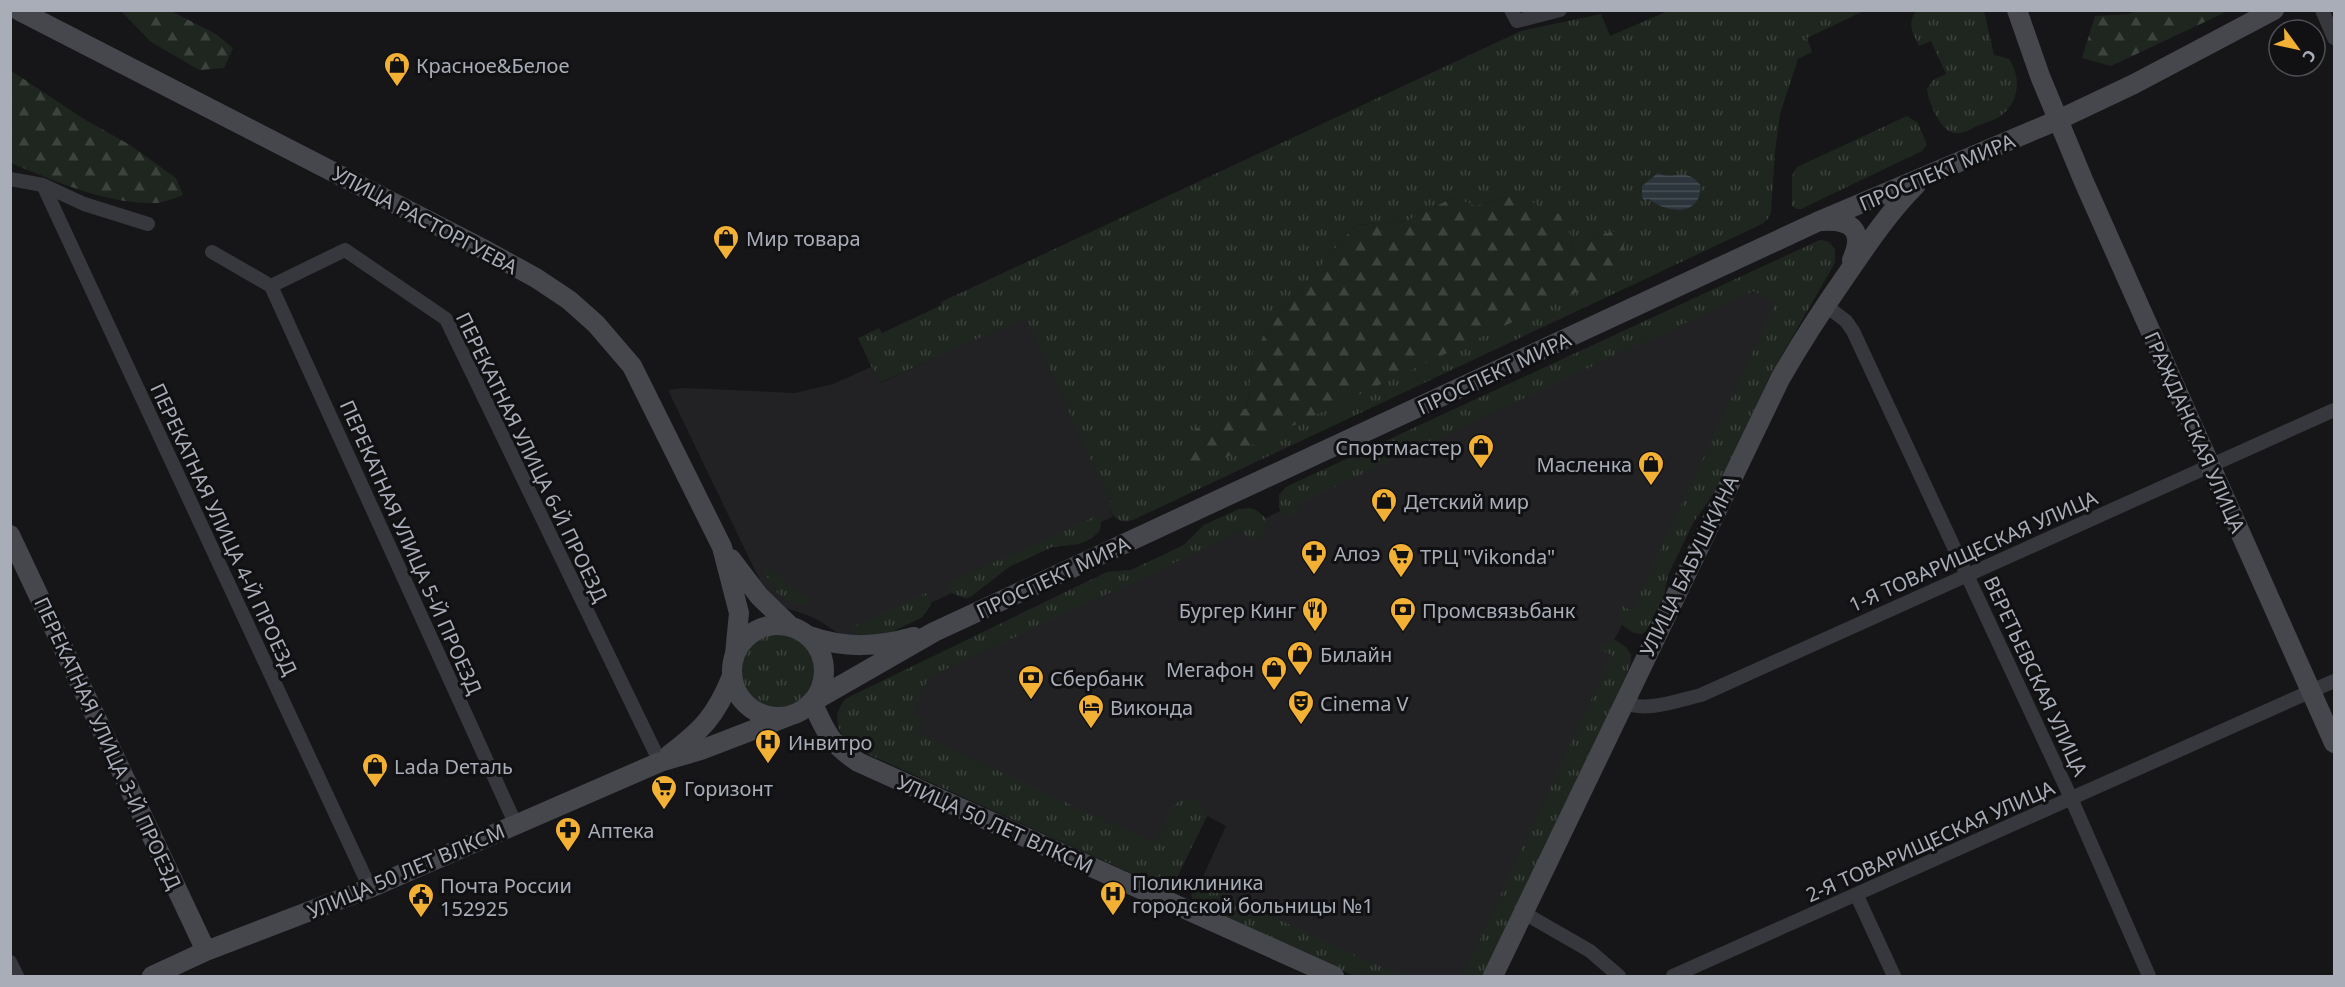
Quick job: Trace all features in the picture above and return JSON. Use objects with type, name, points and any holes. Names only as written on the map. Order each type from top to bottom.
[{"type":"main road","name":"УЛИЦА РАСТОРГУЕВА","points":[[18,10],[485,250],[536,278],[569,300],[596,324],[632,366],[722,547],[759,596],[790,626]]},
{"type":"main road","name":"ГРАЖДАНСКАЯ УЛИЦА","points":[[2017,10],[2058,120],[2334,743]]},
{"type":"main road","name":"ПРОСПЕКТ МИРА","points":[[812,702],[934,632],[1817,222],[2058,120],[2134,84],[2274,10]]},
{"type":"main road","name":"УЛИЦА БАБУШКИНА","points":[[1493,976],[1780,379],[1825,305],[1893,208],[1923,178]]},
{"type":"main road","points":[[1817,222],[1839,220],[1855,230],[1857,247],[1844,278]]},
{"type":"main road","name":"ПЕРЕКАТНАЯ УЛИЦА 3-Й ПРОЕЗД","points":[[10,535],[206,951]]},
{"type":"main road","name":"УЛИЦА РАСТОРГУЕВА","points":[[722,547],[739,613],[735,654]]},
{"type":"main road","points":[[735,654],[748,636],[767,626],[790,626],[810,636],[822,655],[825,666],[822,688],[812,702]]},
{"type":"main road","name":"ПРОСПЕКТ МИРА","points":[[810,636],[828,643],[866,647],[890,644],[934,632]]},
{"type":"main road","name":"УЛИЦА 50 ЛЕТ ВЛКСМ","points":[[660,762],[699,732],[712,717],[732,676],[735,654]]},
{"type":"main road","points":[[732,676],[740,697],[756,712],[767,716],[789,716]]},
{"type":"main road","name":"УЛИЦА 50 ЛЕТ ВЛКСМ","points":[[152,976],[206,951],[370,888],[660,762],[701,750],[800,712],[812,702],[835,746],[866,766],[1334,976]]},
{"type":"street","points":[[1514,16],[1560,10]]},
{"type":"street","points":[[2322,10],[2334,38]]},
{"type":"street","points":[[10,179],[43,185],[84,204],[148,224]]},
{"type":"street","name":"ПЕРЕКАТНАЯ УЛИЦА 4-Й ПРОЕЗД","points":[[43,185],[370,888]]},
{"type":"street","name":"ПЕРЕКАТНАЯ УЛИЦА 6-Й ПРОЕЗД","points":[[271,286],[345,250],[446,319],[660,762]]},
{"type":"street","points":[[212,252],[271,286]]},
{"type":"street","name":"ПЕРЕКАТНАЯ УЛИЦА 5-Й ПРОЕЗД","points":[[271,286],[516,825]]},
{"type":"street","name":"ВЕРЕТЬЕВСКАЯ УЛИЦА","points":[[1825,305],[1846,321],[1853,331],[1968,573],[2149,976]]},
{"type":"street","name":"1-Я ТОВАРИЩЕСКАЯ УЛИЦА","points":[[1623,703],[1634,707],[1653,707],[1701,694],[2334,410]]},
{"type":"street","name":"2-Я ТОВАРИЩЕСКАЯ УЛИЦА","points":[[1673,976],[1857,896],[2334,681]]},
{"type":"street","points":[[1857,896],[1894,976]]},
{"type":"street","points":[[1524,913],[1590,951],[1619,976]]},
{"type":"street","points":[[10,962],[17,976]]},
{"type":"shaded area","points":[[1658,173],[1669,176],[1685,175],[1695,179],[1700,185],[1699,196],[1695,203],[1682,210],[1664,207],[1649,199],[1644,200],[1642,186]]},
{"type":"shaded area","points":[[1820,240],[1829,242],[1835,249],[1835,262],[1769,377],[1720,484],[1693,523],[1668,575],[1662,605],[1642,634],[1634,633],[1622,625],[1614,640],[1626,647],[1631,654],[1631,663],[1484,976],[1354,976],[1192,898],[1193,889],[1197,882],[1200,883],[1226,826],[1207,816],[1173,885],[1164,888],[839,731],[837,715],[847,698],[1107,572],[1131,570],[1184,545],[1204,525],[1239,509],[1256,510],[1266,518],[1280,511],[1279,495],[1286,487]]},
{"type":"shaded area","points":[[1026,316],[1112,505],[1108,506],[1113,517],[1101,522],[1099,532],[1092,538],[1079,544],[1052,547],[1009,567],[970,597],[964,598],[952,593],[931,603],[921,618],[865,638],[839,634],[820,621],[773,601],[764,589],[668,390],[685,388],[795,393],[833,384],[871,367],[880,383]]},
{"type":"green space","points":[[1917,10],[1984,11],[1994,55],[2009,59],[2016,74],[2014,98],[2006,112],[1961,133],[1951,132],[1942,125],[1929,100],[1927,89],[1933,80],[1946,74],[1931,41],[1919,46],[1911,24]]},
{"type":"green space","points":[[2137,10],[2228,11],[2111,66],[2082,58],[2095,16],[2129,14]]},
{"type":"green space","points":[[121,11],[171,11],[216,34],[233,48],[224,68],[199,70],[151,42]]},
{"type":"green space","points":[[1668,11],[1864,11],[1807,38],[1812,52],[1798,59],[1780,114],[1771,212],[1762,224],[1133,520],[1120,520],[1114,517],[1110,510],[1108,506],[1111,504],[1026,317],[879,383],[858,338],[879,328],[882,333],[942,305],[941,302],[1521,31],[1601,14],[1610,36]],"holes":[[[1516,195],[1570,234],[1574,252],[1599,235],[1621,271],[1247,408],[1253,353],[1271,325],[1355,225],[1407,221],[1454,197],[1475,206]]]},
{"type":"green space","points":[[10,70],[84,119],[130,145],[176,178],[183,195],[157,203],[120,200],[82,190],[11,163]]},
{"type":"green space","points":[[1907,116],[1918,123],[1927,145],[1922,151],[1801,209],[1792,206],[1792,176],[1797,167]]},
{"type":"green space","points":[[1516,195],[1559,214],[1570,234],[1574,252],[1599,235],[1626,229],[1621,271],[1184,477],[1195,429],[1247,408],[1253,353],[1271,325],[1355,225],[1407,221],[1454,197],[1475,206]]},
{"type":"green space","points":[[1820,240],[1829,243],[1834,250],[1835,259],[1832,268],[1769,377],[1720,484],[1693,523],[1668,575],[1662,605],[1651,625],[1642,634],[1631,631],[1623,625],[1619,616],[1620,605],[1632,611],[1776,302],[1753,291],[1300,503],[1292,515],[1284,515],[1279,507],[1279,495],[1286,487]]},
{"type":"green space","points":[[1250,508],[1266,519],[1267,530],[1260,538],[1251,539],[1240,532],[929,677],[911,714],[923,720],[917,733],[1155,844],[1174,805],[1180,800],[1187,799],[1197,802],[1207,816],[1173,885],[1164,888],[850,746],[842,735],[837,716],[847,698],[1107,572],[1131,570],[1184,545],[1204,525],[1239,509]]},
{"type":"green space","points":[[1098,515],[1101,527],[1092,538],[1079,544],[1052,547],[1009,567],[970,597],[964,598],[952,593],[947,584]]},
{"type":"green space","points":[[767,566],[808,600],[809,606],[780,596],[764,570]]},
{"type":"green space","points":[[926,593],[931,605],[921,618],[881,637],[856,637],[852,627]]},
{"type":"green space","points":[[770,631],[786,631],[807,642],[818,663],[818,679],[807,700],[786,711],[770,711],[756,705],[744,693],[738,679],[738,663],[744,649],[756,637]]},
{"type":"green space","points":[[1614,640],[1624,646],[1629,654],[1630,662],[1627,673],[1484,976],[1463,976],[1612,655],[1598,648]]},
{"type":"green space","points":[[1197,882],[1401,976],[1354,976],[1194,904],[1191,895]]},
{"type":"place","name":"Красное&Белое","points":[[397,88]]},
{"type":"place","name":"Мир товара","points":[[726,261]]},
{"type":"place","name":"Спортмастер","points":[[1481,470]]},
{"type":"place","name":"Масленка","points":[[1651,487]]},
{"type":"place","name":"Детский мир","points":[[1384,524]]},
{"type":"place","name":"Алоэ","points":[[1314,576]]},
{"type":"place","name":"ТРЦ \"Vikonda\"","points":[[1401,579]]},
{"type":"place","name":"Бургер Кинг","points":[[1315,633]]},
{"type":"place","name":"Промсвязьбанк","points":[[1403,633]]},
{"type":"place","name":"Билайн","points":[[1300,677]]},
{"type":"place","name":"Мегафон","points":[[1274,692]]},
{"type":"place","name":"Сбербанк","points":[[1031,701]]},
{"type":"place","name":"Cinema V","points":[[1301,726]]},
{"type":"place","name":"Виконда","points":[[1091,730]]},
{"type":"place","name":"Инвитро","points":[[768,765]]},
{"type":"place","name":"Lada Dеталь","points":[[375,789]]},
{"type":"place","name":"Горизонт","points":[[664,811]]},
{"type":"place","name":"Аптека","points":[[568,853]]},
{"type":"place","name":"Поликлиника городской больницы №1","points":[[1113,917]]},
{"type":"place","name":"Почта России 152925","points":[[421,919]]}]
